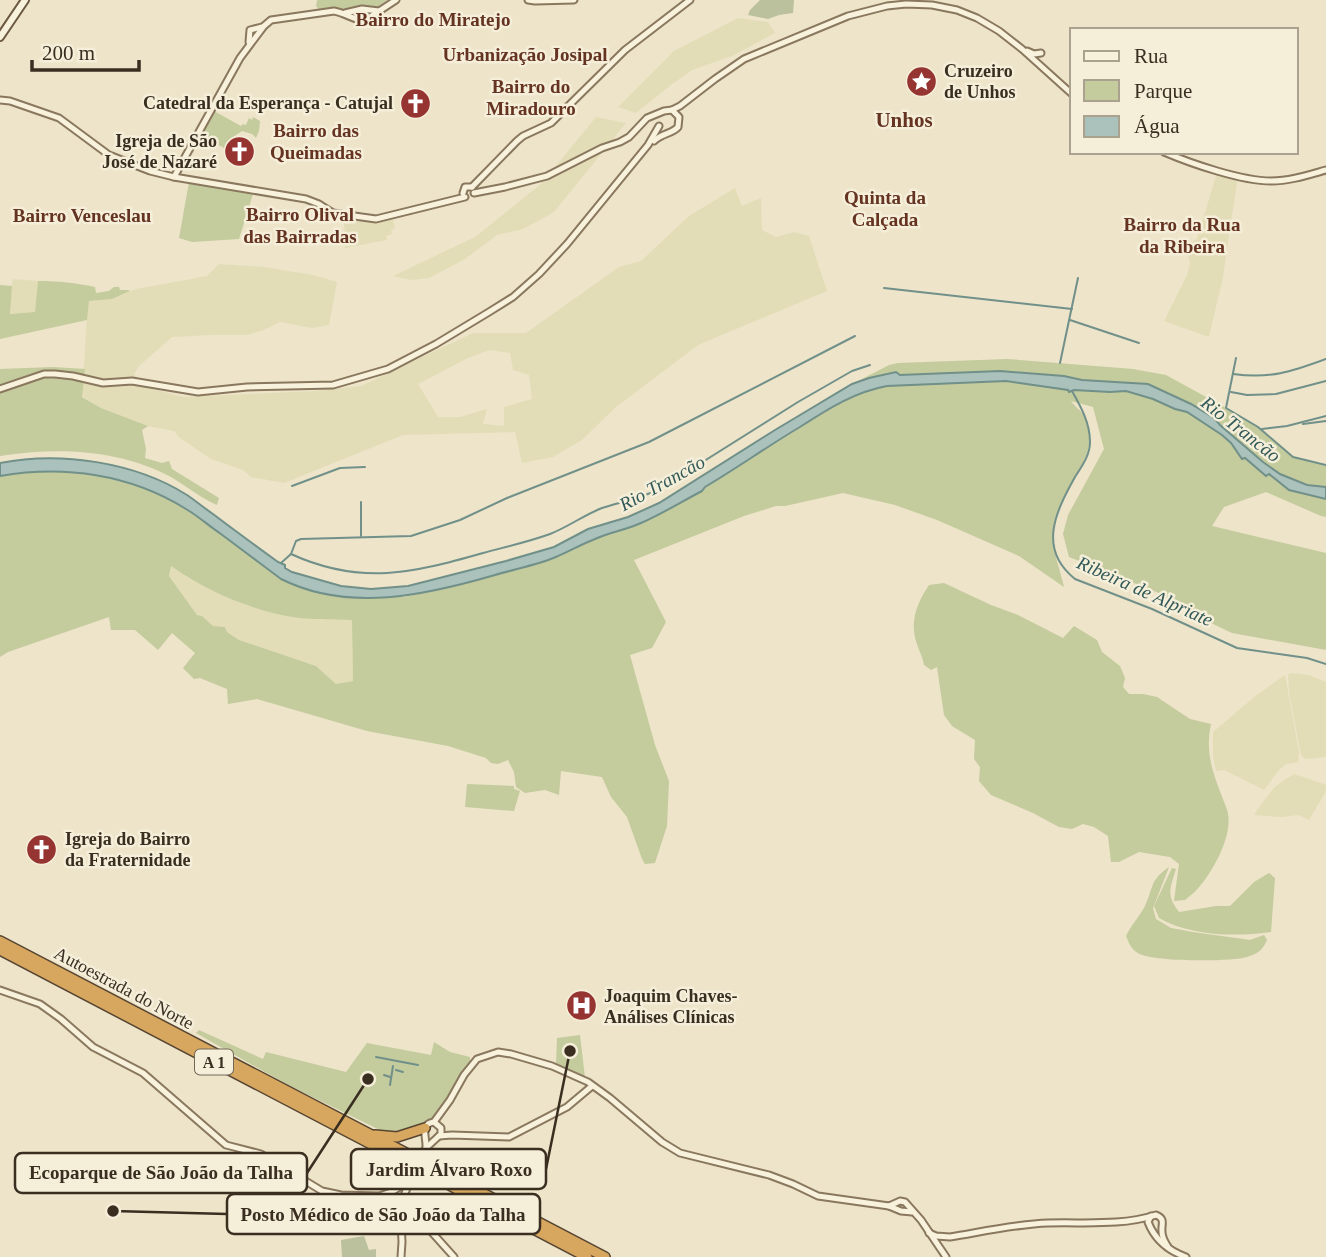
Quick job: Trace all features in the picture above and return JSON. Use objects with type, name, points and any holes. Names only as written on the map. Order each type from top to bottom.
[{"type":"highway","name":"Autoestrada do Norte","points":[[0,941],[605,1257]]},
{"type":"highway","name":"Autoestrada do Norte","points":[[0,950],[587,1257]]},
{"type":"highway","points":[[370,1134],[397,1137],[425,1131]]},
{"type":"main road","points":[[0,37],[25,0]]},
{"type":"street","points":[[174,177],[254,35],[271,20],[334,11],[363,22],[396,0]]},
{"type":"street","points":[[528,0],[574,0]]},
{"type":"street","points":[[0,100],[59,118],[109,155],[150,171],[306,199],[333,213],[376,219],[451,201],[464,195],[471,197],[473,190],[517,141],[551,123],[625,50],[690,0]]},
{"type":"street","points":[[464,195],[465,187],[473,190],[505,187],[547,176],[629,137],[647,118],[672,110],[689,100],[744,59],[848,16],[887,6],[925,5],[957,10],[989,24],[1035,56],[1038,64],[1070,92]]},
{"type":"street","points":[[344,13],[363,9],[379,11]]},
{"type":"street","points":[[367,10],[367,20]]},
{"type":"street","points":[[358,11],[358,20]]},
{"type":"street","points":[[0,389],[44,374],[73,376],[103,383],[132,382],[198,393],[247,387],[333,385],[388,369],[486,315],[513,297],[539,274],[648,145],[659,136],[674,132],[689,100]]},
{"type":"street","points":[[672,110],[679,117]]},
{"type":"street","points":[[648,145],[658,125],[659,114]]},
{"type":"street","points":[[643,122],[649,120],[666,133]]},
{"type":"street","points":[[1169,154],[1255,180],[1289,179],[1326,170]]},
{"type":"street","points":[[0,990],[40,1004],[93,1047],[143,1073],[226,1145],[261,1154],[322,1191],[341,1195],[379,1196],[408,1182]]},
{"type":"street","points":[[426,1148],[427,1124],[434,1122],[470,1066],[477,1059],[498,1052],[511,1054],[552,1066],[590,1084],[662,1142],[680,1153],[769,1175],[818,1196],[902,1206],[912,1212],[946,1257]]},
{"type":"street","points":[[425,1131],[429,1139],[452,1135],[509,1137],[567,1107],[590,1084]]},
{"type":"street","points":[[421,1157],[438,1137],[441,1128],[434,1122]]},
{"type":"street","points":[[401,1257],[400,1212],[408,1182],[414,1171]]},
{"type":"street","points":[[393,1191],[400,1191],[402,1200],[454,1257]]},
{"type":"street","points":[[393,1191],[389,1196],[400,1212]]},
{"type":"street","points":[[379,1196],[396,1204],[402,1200]]},
{"type":"street","points":[[400,1212],[403,1207],[409,1207]]},
{"type":"street","points":[[936,1243],[950,1237],[1047,1223],[1099,1224],[1139,1220],[1156,1215],[1163,1220],[1163,1237],[1168,1247]]},
{"type":"street","points":[[1151,1216],[1149,1226],[1153,1233],[1168,1247],[1186,1257]]},
{"type":"street","points":[[1139,1220],[1157,1230],[1162,1226]]},
{"type":"street","points":[[929,1233],[943,1239]]},
{"type":"street","points":[[941,1250],[943,1239]]},
{"type":"shaded area","points":[[738,18],[768,22],[775,33],[732,56],[692,70],[636,113],[618,107],[674,51]]},
{"type":"shaded area","points":[[596,117],[626,123],[554,212],[523,229],[497,235],[465,259],[429,278],[412,280],[393,276],[475,237],[541,184]]},
{"type":"shaded area","points":[[1217,173],[1238,178],[1223,277],[1209,337],[1164,321],[1190,264],[1183,248],[1197,239]]},
{"type":"shaded area","points":[[735,188],[742,206],[761,198],[762,230],[776,237],[794,232],[809,236],[827,291],[698,345],[616,407],[582,440],[553,457],[522,463],[515,432],[403,435],[284,483],[251,477],[243,470],[211,459],[174,431],[148,426],[101,408],[82,396],[88,301],[112,299],[136,289],[207,276],[219,264],[264,267],[337,282],[329,325],[312,328],[280,322],[247,335],[172,337],[139,366],[134,374],[142,386],[183,397],[315,391],[361,386],[473,333],[526,333],[619,267],[641,261],[689,216]],"holes":[[[490,350],[510,353],[513,370],[529,375],[532,399],[504,407],[504,426],[483,424],[487,409],[460,417],[438,417],[418,384],[468,358]]]},
{"type":"shaded area","points":[[344,219],[370,222],[393,219],[395,229],[391,230],[392,234],[386,236],[387,240],[345,248]]},
{"type":"shaded area","points":[[13,279],[38,281],[35,312],[10,314]]},
{"type":"shaded area","points":[[171,565],[226,597],[248,606],[285,616],[352,620],[353,681],[336,684],[316,666],[239,640],[227,632],[225,627],[213,626],[197,615],[169,576]]},
{"type":"shaded area","points":[[1285,675],[1299,752],[1298,762],[1286,764],[1264,790],[1224,770],[1216,771],[1213,732]]},
{"type":"shaded area","points":[[1288,675],[1309,675],[1326,682],[1326,757],[1305,759],[1301,755],[1289,692]]},
{"type":"shaded area","points":[[1295,774],[1326,785],[1326,791],[1309,820],[1298,815],[1254,815],[1274,788]]},
{"type":"green space","points":[[317,0],[387,0],[380,8],[363,6],[350,11],[333,8],[319,10],[316,6]]},
{"type":"green space","points":[[760,0],[794,0],[793,13],[768,19],[748,15]]},
{"type":"green space","points":[[214,111],[241,126],[246,125],[249,118],[260,121],[256,138],[242,131],[224,148],[204,137],[202,133]]},
{"type":"green space","points":[[189,182],[253,194],[239,239],[192,242],[179,238]]},
{"type":"green space","points":[[38,281],[95,287],[96,293],[109,291],[114,287],[130,291],[112,299],[89,301],[87,320],[0,339],[0,285],[12,286],[10,314],[35,312]]},
{"type":"green space","points":[[1007,359],[1133,369],[1166,375],[1257,427],[1293,457],[1326,465],[1326,517],[1266,492],[1224,507],[1212,526],[1326,553],[1326,650],[1232,633],[1169,603],[1164,595],[1069,557],[1063,534],[1068,515],[1104,449],[1093,407],[1071,401],[1085,417],[1089,444],[1054,523],[1054,547],[1064,587],[1019,556],[937,520],[895,505],[843,493],[776,506],[744,516],[634,560],[666,622],[652,648],[630,655],[655,745],[669,781],[667,826],[655,863],[645,864],[627,817],[611,797],[602,777],[561,771],[559,795],[545,790],[525,793],[516,787],[514,772],[508,760],[498,764],[491,763],[486,758],[448,746],[367,731],[257,699],[228,704],[227,689],[200,678],[194,679],[183,668],[195,653],[172,633],[158,650],[135,630],[111,630],[109,617],[0,657],[0,476],[57,471],[111,477],[151,490],[188,510],[281,579],[405,597],[479,580],[553,558],[667,511],[840,403],[835,393],[898,363]],"holes":[[[171,566],[211,590],[255,608],[302,618],[352,620],[353,681],[336,684],[316,666],[239,640],[227,632],[225,627],[213,626],[197,615],[169,576]]]},
{"type":"green space","points":[[0,369],[85,369],[82,397],[101,408],[148,426],[142,430],[145,458],[162,463],[169,461],[172,469],[219,498],[217,505],[171,477],[151,468],[109,456],[65,451],[0,456]]},
{"type":"green space","points":[[944,583],[1063,638],[1074,626],[1097,640],[1102,652],[1120,666],[1125,678],[1123,687],[1129,694],[1157,697],[1190,719],[1211,724],[1210,756],[1226,807],[1228,827],[1212,869],[1185,900],[1174,901],[1179,864],[1170,857],[1139,852],[1119,862],[1111,862],[1108,836],[1094,827],[1083,824],[1072,829],[1059,827],[991,795],[979,781],[980,767],[974,759],[975,740],[952,726],[944,715],[937,667],[931,670],[924,665],[915,636],[914,620],[925,592],[929,585]]},
{"type":"green space","points":[[467,784],[514,786],[514,789],[520,791],[514,811],[465,807]]},
{"type":"green space","points":[[1169,867],[1153,908],[1156,919],[1171,928],[1193,932],[1250,940],[1264,935],[1267,940],[1262,949],[1238,959],[1209,960],[1158,958],[1145,956],[1134,950],[1126,936],[1145,906],[1155,880]]},
{"type":"green space","points":[[1172,868],[1176,869],[1171,896],[1179,912],[1230,906],[1254,882],[1269,873],[1275,878],[1271,932],[1213,934],[1171,924],[1159,918],[1154,906]]},
{"type":"green space","points":[[199,1030],[263,1059],[266,1052],[346,1072],[367,1043],[431,1055],[434,1042],[450,1052],[470,1057],[470,1061],[434,1118],[415,1129],[388,1134],[288,1085],[196,1033]]},
{"type":"green space","points":[[580,1035],[585,1078],[556,1065],[557,1038]]},
{"type":"green space","points":[[364,1236],[369,1250],[376,1249],[376,1257],[342,1257],[341,1240]]},
{"type":"water","points":[[1000,371],[1148,384],[1214,418],[1280,474],[1307,485],[1326,487],[1326,499],[1289,490],[1269,474],[1266,476],[1245,458],[1242,459],[1222,435],[1187,412],[1126,391],[1069,392],[1006,381],[887,386],[863,392],[831,408],[702,491],[656,516],[549,560],[442,589],[360,598],[333,596],[281,579],[190,512],[165,497],[119,480],[72,472],[0,476],[0,463],[47,458],[121,467],[144,474],[187,495],[292,572],[341,586],[371,589],[408,586],[554,547],[588,529],[628,517],[659,503],[852,384],[896,372],[900,375]]},
{"type":"waterway","points":[[1060,363],[1078,278]]},
{"type":"waterway","points":[[884,288],[1072,309]]},
{"type":"waterway","points":[[1070,320],[1139,343]]},
{"type":"waterway","points":[[281,563],[291,554],[296,541],[301,539],[411,536],[460,520],[507,498],[649,442],[855,336]]},
{"type":"waterway","name":"Rio Trancão","points":[[1236,358],[1226,408],[1258,427],[1293,457],[1326,465]]},
{"type":"waterway","points":[[1233,374],[1258,376],[1280,373],[1326,359]]},
{"type":"waterway","name":"Rio Trancão","points":[[291,554],[341,570],[387,573],[433,566],[542,537],[602,508],[658,490],[798,402],[852,371],[870,365]]},
{"type":"waterway","points":[[1231,392],[1247,395],[1276,394],[1326,381]]},
{"type":"waterway","name":"Ribeira de Alpriate","points":[[1072,391],[1087,422],[1090,442],[1085,460],[1062,503],[1054,529],[1053,543],[1063,567],[1075,579],[1152,609],[1237,648],[1307,658],[1326,664]]},
{"type":"waterway","name":"Rio Trancão","points":[[1262,429],[1326,416]]},
{"type":"waterway","points":[[1303,424],[1326,421]]},
{"type":"waterway","points":[[292,486],[340,468],[365,467]]},
{"type":"waterway","points":[[361,502],[361,536]]},
{"type":"waterway","points":[[376,1057],[418,1065]]},
{"type":"waterway","points":[[390,1085],[393,1066]]},
{"type":"waterway","points":[[396,1070],[403,1072]]},
{"type":"waterway","points":[[384,1075],[390,1077]]},
{"type":"place","name":"Cruzeiro de Unhos","points":[[921,81]]},
{"type":"place","name":"Catedral da Esperança - Catujal","points":[[416,103]]},
{"type":"place","name":"Igreja de São José de Nazaré","points":[[240,151]]},
{"type":"place","name":"Igreja do Bairro da Fraternidade","points":[[42,849]]},
{"type":"place","name":"Joaquim Chaves- Análises Clínicas","points":[[581,1006]]},
{"type":"place","name":"Jardim Álvaro Roxo","points":[[570,1051]]},
{"type":"place","name":"Ecoparque de São João da Talha","points":[[368,1079]]},
{"type":"place","name":"Posto Médico de São João da Talha","points":[[113,1211]]},
{"type":"district","name":"Bairro do Miratejo","points":[[433,19]]},
{"type":"district","name":"Urbanização Josipal","points":[[525,54]]},
{"type":"district","name":"Bairro do Miradouro","points":[[531,97]]},
{"type":"district","name":"Unhos","points":[[904,120]]},
{"type":"district","name":"Bairro das Queimadas","points":[[316,141]]},
{"type":"district","name":"Quinta da Calçada","points":[[885,208]]},
{"type":"district","name":"Bairro Venceslau","points":[[82,215]]},
{"type":"district","name":"Bairro Olival das Bairradas","points":[[300,225]]},
{"type":"district","name":"Bairro da Rua da Ribeira","points":[[1182,235]]}]
